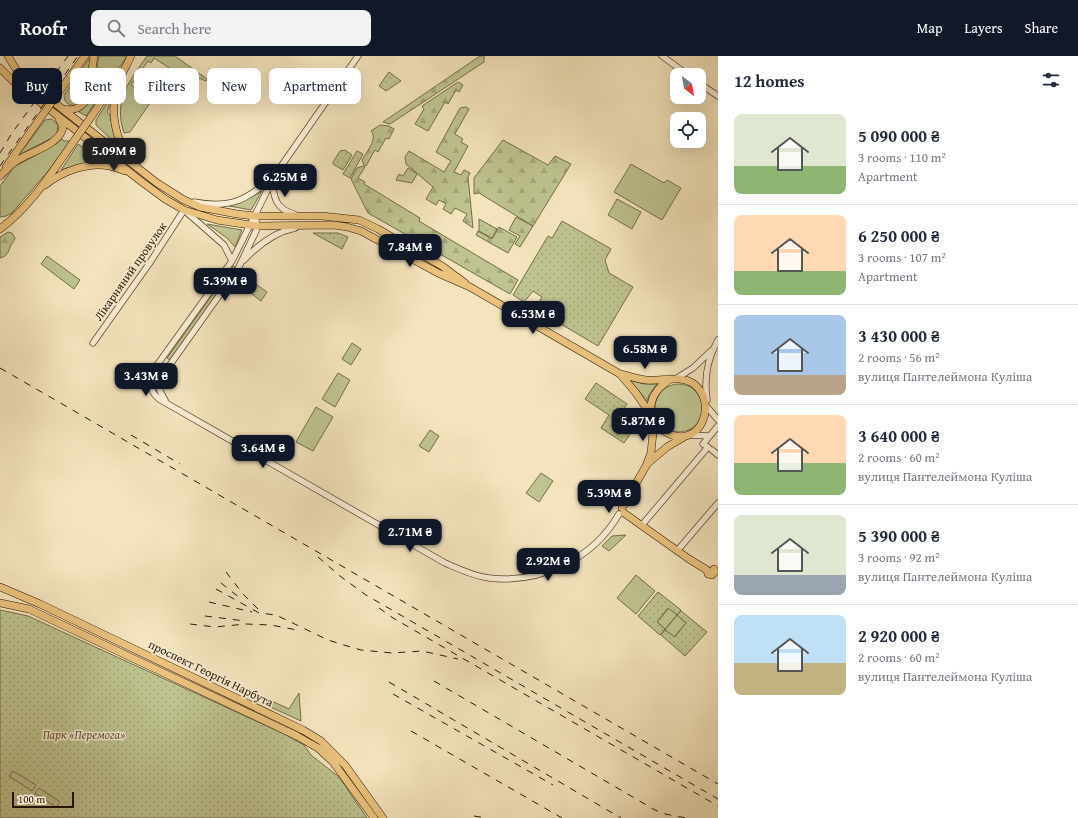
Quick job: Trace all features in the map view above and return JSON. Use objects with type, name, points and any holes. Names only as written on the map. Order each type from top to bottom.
[{"type":"main road","points":[[8,56],[16,71],[62,109],[157,183],[184,200],[200,207],[212,210],[255,216],[298,215],[336,217],[350,218],[364,222],[442,266],[470,287]]},
{"type":"main road","points":[[0,176],[85,56]]},
{"type":"main road","points":[[62,109],[74,110],[85,102],[88,96],[94,56]]},
{"type":"main road","points":[[132,56],[118,83],[113,113],[115,129],[126,154],[133,165]]},
{"type":"main road","points":[[0,229],[15,217],[35,194],[128,63]]},
{"type":"main road","points":[[0,68],[12,80],[156,193],[184,210],[217,220],[254,226],[347,227],[361,231],[438,273],[470,287],[620,374],[646,380],[674,379],[687,380],[694,383],[700,388],[707,400],[708,408],[705,421],[701,427],[667,447],[646,466]]},
{"type":"main road","points":[[0,176],[17,161],[60,137],[63,127],[57,115]]},
{"type":"main road","points":[[35,194],[50,180],[78,168],[96,165],[111,166],[132,174]]},
{"type":"main road","points":[[0,221],[15,217]]},
{"type":"main road","points":[[620,374],[636,393],[662,430],[672,435],[688,435]]},
{"type":"main road","points":[[674,379],[656,391],[652,400],[652,446],[646,466],[622,512],[677,551],[714,571]]},
{"type":"main road","name":"проспект Георгія Нарбута","points":[[0,587],[40,604],[303,730],[320,741],[345,765],[383,818]]},
{"type":"main road","name":"проспект Георгія Нарбута","points":[[0,603],[29,609],[297,736],[318,748],[340,769],[374,818]]},
{"type":"street","points":[[242,264],[254,226],[255,216],[274,178],[358,56]]},
{"type":"street","points":[[662,56],[678,68]]},
{"type":"street","points":[[706,88],[718,96]]},
{"type":"street","points":[[184,200],[202,204],[223,204],[235,202],[248,197],[274,178]]},
{"type":"street","points":[[274,178],[274,192],[281,209],[298,215]]},
{"type":"street","points":[[184,210],[224,245],[232,261]]},
{"type":"street","name":"Лікарняний провулок","points":[[93,343],[157,252],[184,210]]},
{"type":"street","points":[[254,226],[232,261],[152,372],[149,383],[153,392],[159,398],[445,563],[465,572],[479,576],[523,578],[548,573],[573,560],[591,548],[606,533],[622,512]]},
{"type":"street","points":[[149,379],[150,383],[155,385],[161,378],[242,264],[261,244],[278,233],[304,226]]},
{"type":"street","points":[[674,379],[693,368],[712,350],[718,340]]},
{"type":"street","points":[[707,400],[706,378],[712,350]]},
{"type":"street","points":[[161,378],[159,382],[160,391],[166,402]]},
{"type":"street","points":[[708,408],[718,420]]},
{"type":"street","points":[[642,525],[708,447],[703,444],[718,426]]},
{"type":"street","points":[[688,435],[710,436]]},
{"type":"street","points":[[712,450],[718,455]]},
{"type":"street","points":[[677,551],[718,504]]},
{"type":"green space","points":[[91,56],[89,68],[83,68]]},
{"type":"green space","points":[[99,56],[127,56],[119,68],[97,68]]},
{"type":"green space","points":[[147,56],[175,56],[192,68],[169,68],[154,58],[151,63],[148,61],[143,68],[138,68]]},
{"type":"green space","points":[[480,56],[484,56],[484,62],[390,124],[383,122]]},
{"type":"green space","points":[[389,72],[401,81],[386,91],[379,86]]},
{"type":"green space","points":[[199,73],[207,79],[206,81],[199,78]]},
{"type":"green space","points":[[134,74],[134,81],[131,85],[134,87],[134,104],[149,104],[130,132],[124,133],[120,111],[121,104],[126,104],[126,90]]},
{"type":"green space","points":[[458,82],[463,85],[459,92],[456,90],[448,104],[445,102],[428,131],[415,124],[424,109],[422,106]]},
{"type":"green space","points":[[70,86],[70,104],[78,104],[71,105],[68,104],[64,95]]},
{"type":"green space","points":[[87,104],[94,104],[86,116],[79,112]]},
{"type":"green space","points":[[106,104],[109,104],[107,112],[110,115],[118,146],[96,125],[96,120]]},
{"type":"green space","points":[[466,107],[469,109],[455,134],[463,139],[461,142],[468,146],[454,172],[461,175],[464,170],[470,173],[468,177],[473,228],[463,221],[467,214],[455,208],[451,214],[443,209],[446,204],[439,200],[436,205],[426,199],[433,187],[406,164],[405,157],[409,151],[444,172],[451,161],[436,152],[460,108]]},
{"type":"green space","points":[[52,119],[58,125],[57,133],[54,137],[18,156],[45,120]]},
{"type":"green space","points":[[380,125],[389,126],[394,129],[389,139],[386,138],[378,152],[375,150],[366,166],[362,160],[373,141],[373,134],[371,131]]},
{"type":"green space","points":[[62,139],[64,141],[70,141],[49,170],[12,213],[0,217],[0,186],[14,167],[56,144]]},
{"type":"green space","points":[[503,140],[548,165],[555,156],[571,164],[533,226],[479,193],[474,194],[474,178]]},
{"type":"green space","points":[[78,144],[85,149],[88,146],[108,164],[74,166],[61,170]]},
{"type":"green space","points":[[345,150],[352,155],[343,170],[333,164],[333,162],[340,151]]},
{"type":"green space","points":[[357,151],[363,154],[350,178],[343,174]]},
{"type":"green space","points":[[631,164],[664,183],[667,180],[681,188],[662,220],[614,192]]},
{"type":"green space","points":[[363,166],[365,167],[358,178],[365,182],[364,184],[420,218],[419,221],[518,280],[510,294],[368,213],[351,179],[357,168]]},
{"type":"green space","points":[[408,168],[417,174],[412,183],[396,180],[399,174],[403,176]]},
{"type":"green space","points":[[262,191],[251,210],[224,205],[244,200]]},
{"type":"green space","points":[[617,199],[641,212],[632,229],[608,215]]},
{"type":"green space","points":[[516,217],[533,226],[520,247],[515,244],[520,236],[509,230]]},
{"type":"green space","points":[[479,219],[497,229],[492,238],[479,231]]},
{"type":"green space","points":[[562,221],[611,249],[605,260],[609,273],[633,287],[598,346],[544,314],[538,304],[542,297],[533,291],[524,302],[513,295],[548,236],[552,238]]},
{"type":"green space","points":[[207,224],[242,230],[235,247],[227,238]]},
{"type":"green space","points":[[499,227],[517,237],[508,253],[476,235],[478,231],[492,239]]},
{"type":"green space","points":[[8,232],[12,233],[15,238],[7,254],[0,258],[0,237]]},
{"type":"green space","points":[[313,233],[338,233],[348,237],[342,249]]},
{"type":"green space","points":[[47,256],[80,280],[74,289],[41,264]]},
{"type":"green space","points":[[233,266],[235,267],[230,276],[170,360],[167,358]]},
{"type":"green space","points":[[254,283],[267,292],[261,301],[248,291]]},
{"type":"green space","points":[[352,343],[361,349],[351,365],[342,359]]},
{"type":"green space","points":[[338,373],[350,380],[335,407],[322,399]]},
{"type":"green space","points":[[630,380],[644,384],[657,384],[649,395],[647,401]]},
{"type":"green space","points":[[596,383],[627,404],[619,416],[635,427],[624,443],[601,428],[609,415],[585,399]]},
{"type":"green space","points":[[674,384],[684,384],[693,388],[699,394],[703,403],[703,413],[699,422],[693,428],[684,432],[674,432],[665,428],[659,422],[655,413],[655,403],[659,394],[665,388]]},
{"type":"green space","points":[[316,407],[333,417],[313,451],[296,442]]},
{"type":"green space","points":[[430,430],[439,436],[429,452],[419,446]]},
{"type":"green space","points":[[541,473],[553,481],[539,502],[526,493]]},
{"type":"green space","points":[[626,535],[609,551],[602,546],[612,536]]},
{"type":"green space","points":[[636,575],[655,591],[636,614],[617,598]]},
{"type":"green space","points":[[658,592],[681,610],[677,615],[668,608],[657,622],[665,629],[660,635],[638,616]]},
{"type":"green space","points":[[669,608],[677,615],[665,629],[657,622]]},
{"type":"green space","name":"Парк «Перемога»","points":[[0,610],[28,616],[282,733],[304,745],[311,755],[339,777],[367,818],[0,818]]},
{"type":"green space","points":[[681,611],[707,632],[685,656],[661,635],[665,630],[675,637],[686,623],[677,615]]},
{"type":"green space","points":[[677,615],[686,623],[674,637],[665,630]]},
{"type":"green space","points":[[299,693],[301,721],[266,705],[274,702],[289,709]]},
{"type":"green space","points":[[13,771],[36,785],[32,791],[9,776]]},
{"type":"green space","points":[[39,788],[60,802],[56,807],[35,793]]},
{"type":"railway","points":[[0,153],[12,133],[68,56]]},
{"type":"railway","points":[[0,166],[78,56]]},
{"type":"railway","points":[[0,368],[718,784]]},
{"type":"railway","points":[[131,435],[180,464]]},
{"type":"railway","points":[[318,557],[340,576],[366,595],[718,799]]},
{"type":"railway","points":[[226,572],[243,594],[259,610]]},
{"type":"railway","points":[[221,583],[240,598]]},
{"type":"railway","points":[[216,589],[259,613],[276,615],[328,640],[361,650],[392,653],[422,651],[458,659]]},
{"type":"railway","points":[[209,602],[252,612]]},
{"type":"railway","points":[[379,608],[393,618],[718,806]]},
{"type":"railway","points":[[205,616],[245,621]]},
{"type":"railway","points":[[190,624],[215,627],[246,624],[271,625],[297,630]]},
{"type":"railway","points":[[434,681],[655,810],[665,814],[686,818]]},
{"type":"railway","points":[[389,682],[621,818]]},
{"type":"railway","points":[[393,694],[553,785]]},
{"type":"railway","points":[[411,731],[562,818]]},
{"type":"railway","points":[[474,816],[487,818]]}]
